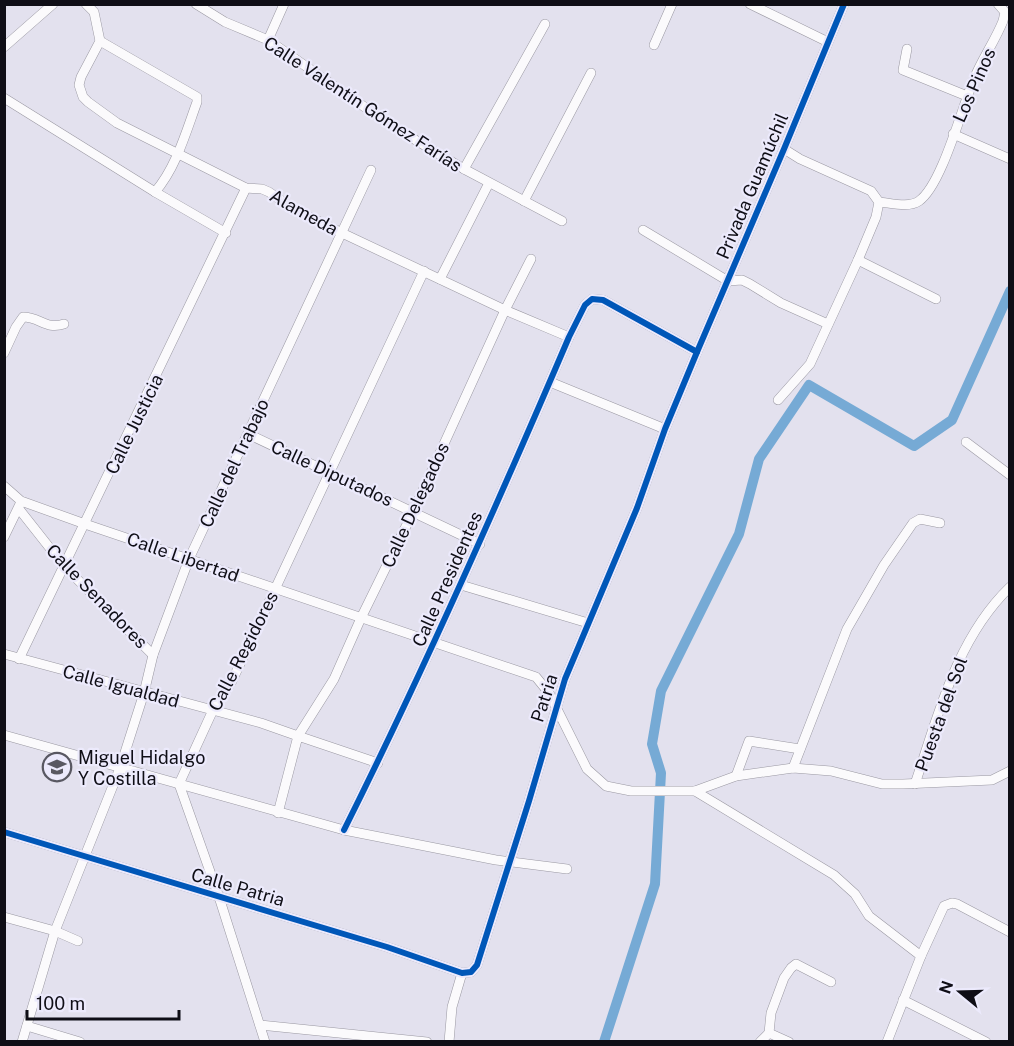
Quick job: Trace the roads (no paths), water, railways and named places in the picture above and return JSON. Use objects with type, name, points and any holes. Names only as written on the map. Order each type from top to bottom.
[{"type":"street","points":[[4,47],[53,4]]},
{"type":"street","points":[[86,4],[94,12],[100,41],[197,97],[177,152],[162,184],[155,192]]},
{"type":"street","name":"Calle Valentín Gómez Farías","points":[[196,4],[225,22],[268,40],[392,126],[464,169],[562,220]]},
{"type":"street","points":[[268,40],[284,4]]},
{"type":"street","points":[[654,45],[672,4]]},
{"type":"street","points":[[750,4],[828,42]]},
{"type":"street","name":"Privada Guamúchil","points":[[665,429],[843,4]]},
{"type":"street","name":"Los Pinos","points":[[1003,9],[999,30],[975,77],[953,134],[1010,159]]},
{"type":"street","points":[[464,169],[545,24]]},
{"type":"street","name":"Alameda","points":[[100,41],[79,84],[83,97],[117,123],[246,188],[269,192],[292,208],[342,233],[569,337]]},
{"type":"street","points":[[907,49],[903,70],[967,96]]},
{"type":"street","points":[[524,201],[591,73]]},
{"type":"street","points":[[4,98],[155,192],[226,233]]},
{"type":"street","points":[[879,202],[912,205],[922,199],[940,170],[953,134]]},
{"type":"street","points":[[778,400],[804,372],[858,261],[876,217],[879,202],[871,191],[784,149]]},
{"type":"street","name":"Calle del Trabajo","points":[[22,1041],[55,931],[120,768],[144,693],[153,655],[189,559],[371,170]]},
{"type":"street","points":[[440,279],[489,183]]},
{"type":"street","name":"Calle Justicia","points":[[19,659],[246,188]]},
{"type":"street","points":[[643,230],[728,282],[742,280],[781,303],[828,324]]},
{"type":"street","name":"Calle Delegados","points":[[298,736],[334,679],[505,309],[531,259]]},
{"type":"street","points":[[858,261],[936,299]]},
{"type":"street","name":"Calle Regidores","points":[[179,784],[213,710],[232,681],[424,271]]},
{"type":"street","name":"Calle Presidentes","points":[[344,830],[435,642],[569,337],[588,302],[598,298],[697,352]]},
{"type":"street","points":[[4,353],[22,317],[32,318],[53,327],[64,324]]},
{"type":"street","points":[[550,382],[665,429]]},
{"type":"street","name":"Patria","points":[[462,973],[471,972],[477,965],[565,679],[637,508],[665,429]]},
{"type":"street","name":"Calle Diputados","points":[[248,434],[480,544]]},
{"type":"street","points":[[966,442],[1010,475]]},
{"type":"street","name":"Calle Libertad","points":[[4,486],[20,505],[85,524],[536,677],[544,684],[587,769],[606,786],[638,791],[695,791]]},
{"type":"street","points":[[4,496],[20,505],[4,537]]},
{"type":"street","name":"Calle Senadores","points":[[20,505],[64,566],[153,655]]},
{"type":"street","points":[[793,768],[847,629],[884,565],[913,523],[920,519],[940,524]]},
{"type":"street","points":[[461,585],[588,623]]},
{"type":"street","name":"Puesta del Sol","points":[[915,784],[952,673],[968,643],[1010,587]]},
{"type":"street","name":"Calle Igualdad","points":[[4,654],[261,723],[378,763]]},
{"type":"street","points":[[4,735],[344,830],[510,861],[567,869]]},
{"type":"street","points":[[279,813],[298,736]]},
{"type":"street","points":[[736,776],[749,741],[800,749]]},
{"type":"street","points":[[695,791],[736,776],[793,768],[831,771],[882,784],[992,780],[1010,771]]},
{"type":"street","points":[[179,784],[219,897],[265,1041]]},
{"type":"street","points":[[695,791],[834,875],[855,894],[869,916],[921,956]]},
{"type":"street","name":"Calle Patria","points":[[4,832],[387,947],[462,973]]},
{"type":"street","points":[[887,1041],[941,910],[948,904],[957,904],[1010,932]]},
{"type":"street","points":[[4,917],[55,931],[78,941]]},
{"type":"street","points":[[760,1041],[769,1033],[771,1013],[790,968],[796,964],[831,982]]},
{"type":"street","points":[[449,1041],[452,1008],[462,973]]},
{"type":"street","points":[[903,1000],[986,1041]]},
{"type":"street","points":[[260,1025],[427,1041]]},
{"type":"street","points":[[27,1026],[80,1041]]},
{"type":"street","points":[[769,1033],[789,1041]]},
{"type":"waterway","points":[[604,1042],[655,884],[661,773],[652,744],[661,691],[739,534],[759,459],[809,385],[914,446],[952,420],[1010,291]]},
{"type":"place","name":"Miguel Hidalgo Y Costilla","points":[[57,767]]}]
